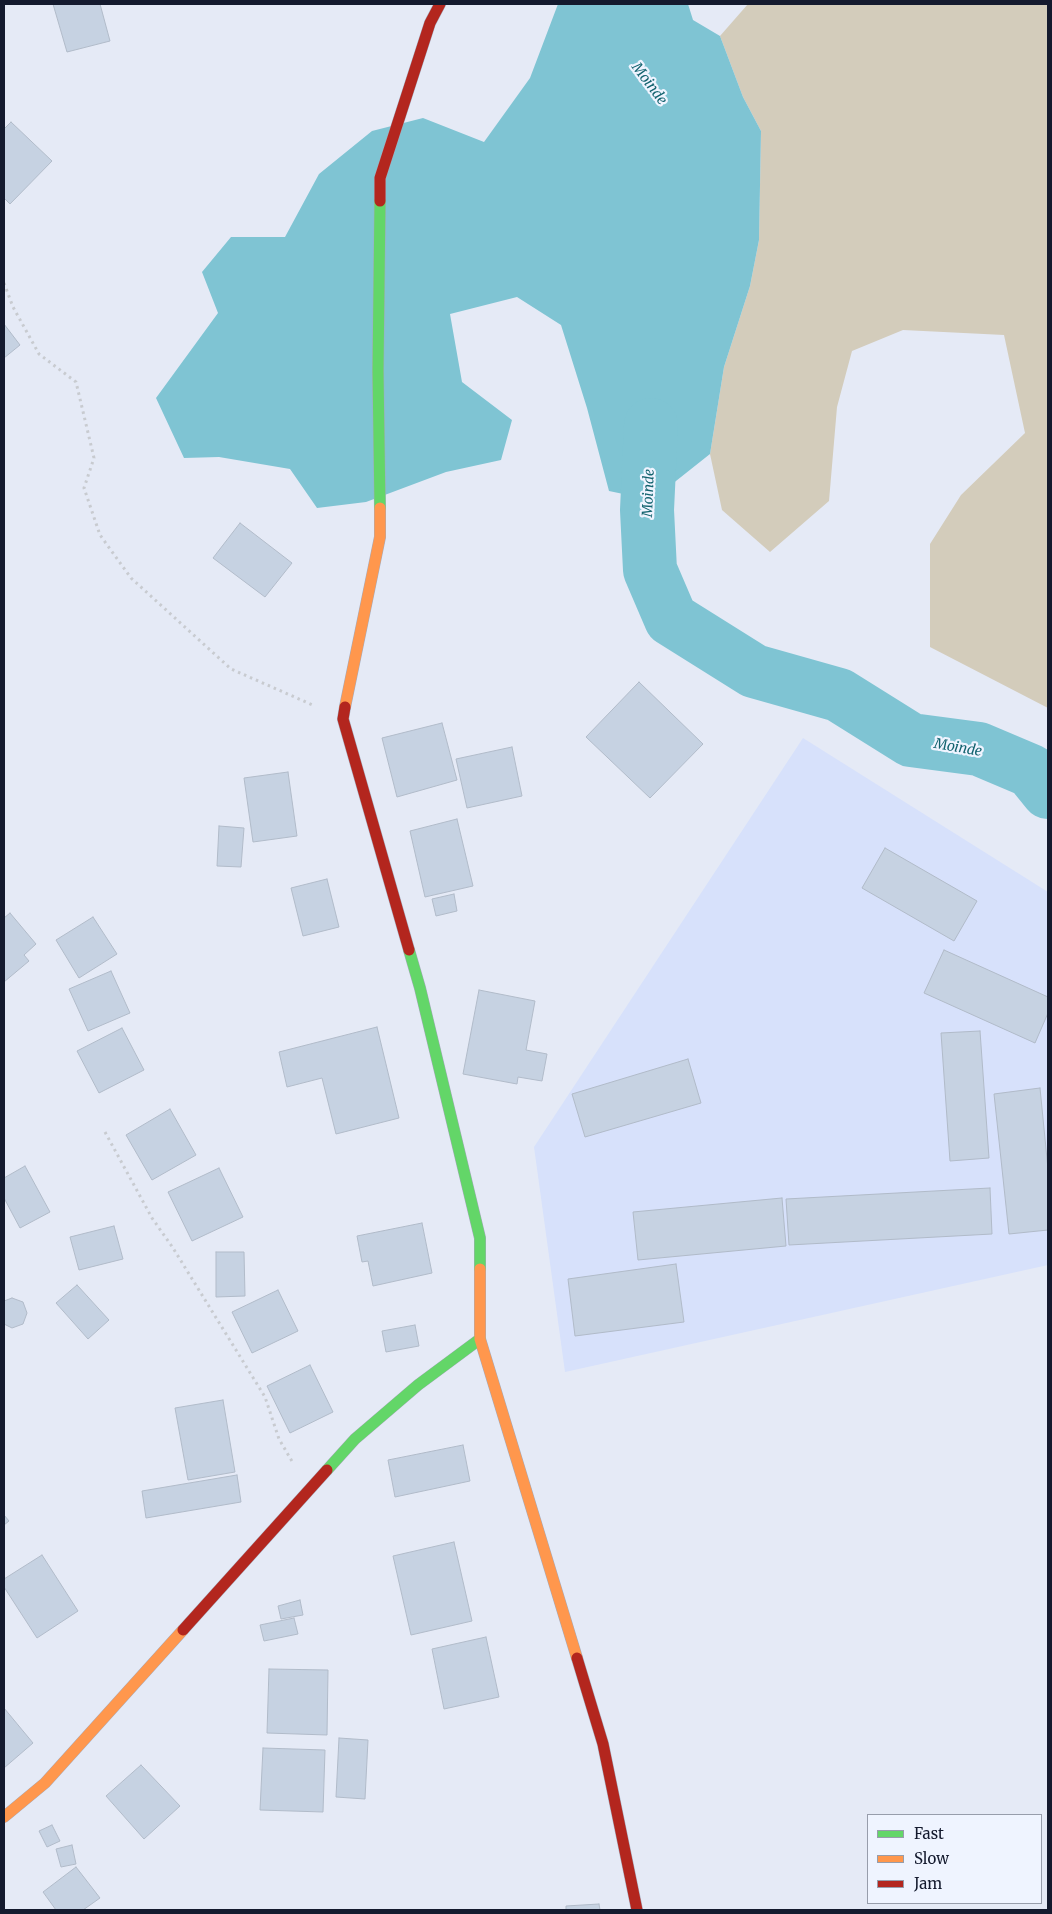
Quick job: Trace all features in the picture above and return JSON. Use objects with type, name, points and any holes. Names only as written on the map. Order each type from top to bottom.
[{"type":"street","points":[[440,4],[430,24],[380,178],[378,371],[380,536],[343,719],[420,988],[480,1238],[480,1339],[603,1744],[637,1910]]},
{"type":"street","points":[[4,1817],[46,1784],[355,1439],[418,1385],[480,1339]]},
{"type":"path","points":[[4,283],[13,307],[39,354],[76,382],[94,458],[84,488],[100,535],[131,578],[231,669],[343,719]]},
{"type":"path","points":[[105,1132],[152,1218],[173,1248],[265,1397],[279,1439],[309,1490]]},
{"type":"shaded area","points":[[748,4],[1048,4],[1048,708],[930,647],[930,544],[961,495],[1025,433],[1004,335],[903,330],[852,351],[837,407],[829,501],[770,552],[722,510],[710,454],[724,367],[750,286],[759,240],[761,131],[743,97],[720,36]]},
{"type":"shaded area","points":[[803,738],[1048,892],[1048,1265],[565,1372],[534,1147]]},
{"type":"water","points":[[558,4],[688,4],[693,20],[720,36],[743,97],[761,131],[759,240],[750,286],[724,367],[710,454],[652,500],[609,491],[587,408],[561,325],[517,297],[450,314],[462,382],[512,420],[501,460],[446,472],[366,502],[317,508],[290,469],[219,457],[184,458],[156,398],[218,313],[202,272],[231,237],[285,237],[319,174],[372,131],[423,118],[484,142],[530,78]]},
{"type":"building","points":[[53,4],[100,4],[110,41],[67,52]]},
{"type":"building","points":[[11,122],[52,161],[10,204],[4,198],[4,129]]},
{"type":"building","points":[[4,324],[20,345],[4,358]]},
{"type":"building","points":[[240,523],[292,563],[265,597],[213,558]]},
{"type":"building","points":[[639,682],[703,744],[650,798],[586,737]]},
{"type":"building","points":[[442,723],[457,780],[397,797],[382,738]]},
{"type":"building","points":[[512,747],[522,796],[467,808],[456,759]]},
{"type":"building","points":[[288,772],[297,836],[253,842],[244,778]]},
{"type":"building","points":[[457,819],[473,886],[425,897],[410,831]]},
{"type":"building","points":[[219,826],[244,828],[241,867],[217,866]]},
{"type":"building","points":[[885,848],[977,901],[954,941],[862,888]]},
{"type":"building","points":[[327,879],[339,927],[303,936],[291,888]]},
{"type":"building","points":[[454,894],[457,911],[436,916],[432,899]]},
{"type":"building","points":[[10,913],[36,944],[24,955],[29,961],[4,982],[4,918]]},
{"type":"building","points":[[93,917],[117,954],[79,978],[56,940]]},
{"type":"building","points":[[944,950],[1048,997],[1048,1013],[1035,1043],[924,993]]},
{"type":"building","points":[[111,971],[130,1013],[88,1031],[69,989]]},
{"type":"building","points":[[479,990],[535,1001],[526,1050],[547,1054],[542,1081],[518,1077],[517,1084],[463,1074]]},
{"type":"building","points":[[377,1027],[399,1118],[336,1134],[322,1078],[287,1087],[279,1052]]},
{"type":"building","points":[[122,1028],[144,1070],[99,1093],[77,1051]]},
{"type":"building","points":[[980,1031],[989,1158],[950,1161],[941,1033]]},
{"type":"building","points":[[688,1059],[701,1103],[585,1137],[572,1094]]},
{"type":"building","points":[[1040,1088],[1048,1169],[1048,1230],[1009,1234],[994,1094]]},
{"type":"building","points":[[170,1109],[196,1155],[152,1180],[126,1135]]},
{"type":"building","points":[[25,1166],[50,1212],[20,1228],[4,1198],[4,1178]]},
{"type":"building","points":[[219,1168],[243,1217],[192,1241],[168,1192]]},
{"type":"building","points":[[990,1188],[992,1234],[789,1245],[786,1199]]},
{"type":"building","points":[[782,1198],[786,1246],[638,1260],[633,1212]]},
{"type":"building","points":[[422,1223],[432,1273],[373,1286],[368,1261],[362,1262],[357,1236]]},
{"type":"building","points":[[114,1226],[123,1259],[79,1270],[70,1237]]},
{"type":"building","points":[[216,1252],[244,1252],[245,1296],[216,1297]]},
{"type":"building","points":[[676,1264],[684,1322],[575,1336],[568,1279]]},
{"type":"building","points":[[77,1285],[109,1320],[88,1339],[56,1303]]},
{"type":"building","points":[[278,1290],[298,1331],[252,1353],[232,1312]]},
{"type":"building","points":[[12,1298],[23,1302],[27,1313],[23,1324],[12,1328],[4,1324],[4,1301]]},
{"type":"building","points":[[415,1325],[419,1346],[386,1352],[382,1331]]},
{"type":"building","points":[[310,1365],[333,1412],[290,1433],[267,1386]]},
{"type":"building","points":[[223,1400],[235,1472],[188,1480],[175,1408]]},
{"type":"building","points":[[463,1445],[470,1481],[395,1497],[388,1460]]},
{"type":"building","points":[[237,1475],[241,1502],[146,1518],[142,1491]]},
{"type":"building","points":[[4,1515],[9,1521],[4,1525]]},
{"type":"building","points":[[454,1542],[472,1621],[411,1635],[393,1556]]},
{"type":"building","points":[[42,1555],[78,1611],[37,1638],[4,1587],[4,1579]]},
{"type":"building","points":[[300,1600],[303,1615],[281,1619],[278,1606]]},
{"type":"building","points":[[294,1618],[298,1634],[264,1641],[260,1625]]},
{"type":"building","points":[[486,1637],[499,1697],[444,1709],[432,1649]]},
{"type":"building","points":[[269,1669],[328,1670],[327,1735],[267,1733]]},
{"type":"building","points":[[4,1708],[33,1743],[4,1768]]},
{"type":"building","points":[[339,1738],[368,1740],[365,1799],[336,1797]]},
{"type":"building","points":[[263,1748],[325,1750],[323,1812],[260,1810]]},
{"type":"building","points":[[141,1765],[180,1806],[144,1839],[106,1796]]},
{"type":"building","points":[[52,1825],[60,1841],[47,1847],[39,1831]]},
{"type":"building","points":[[72,1845],[76,1864],[61,1867],[56,1849]]},
{"type":"building","points":[[76,1867],[100,1898],[83,1910],[56,1910],[43,1892]]},
{"type":"building","points":[[599,1904],[600,1910],[566,1910],[566,1906]]},
{"type":"waterway","name":"Moinde","points":[[651,425],[647,510],[650,570],[671,619],[754,671],[839,695],[911,740],[979,749],[1031,771],[1048,792]]},
{"type":"traffic: fast","points":[[380,201],[378,371],[380,508]]},
{"type":"traffic: fast","points":[[409,950],[420,988],[480,1238],[480,1269]]},
{"type":"traffic: fast","points":[[327,1470],[355,1439],[418,1385],[480,1339]]},
{"type":"traffic: slow","points":[[345,707],[380,537],[380,508]]},
{"type":"traffic: slow","points":[[480,1269],[480,1339],[577,1658]]},
{"type":"traffic: slow","points":[[4,1817],[45,1783],[183,1630]]},
{"type":"traffic: jam","points":[[380,201],[380,178],[430,23],[440,4]]},
{"type":"traffic: jam","points":[[345,707],[343,719],[409,950]]},
{"type":"traffic: jam","points":[[183,1630],[327,1470]]},
{"type":"traffic: jam","points":[[577,1658],[603,1744],[637,1910]]}]
